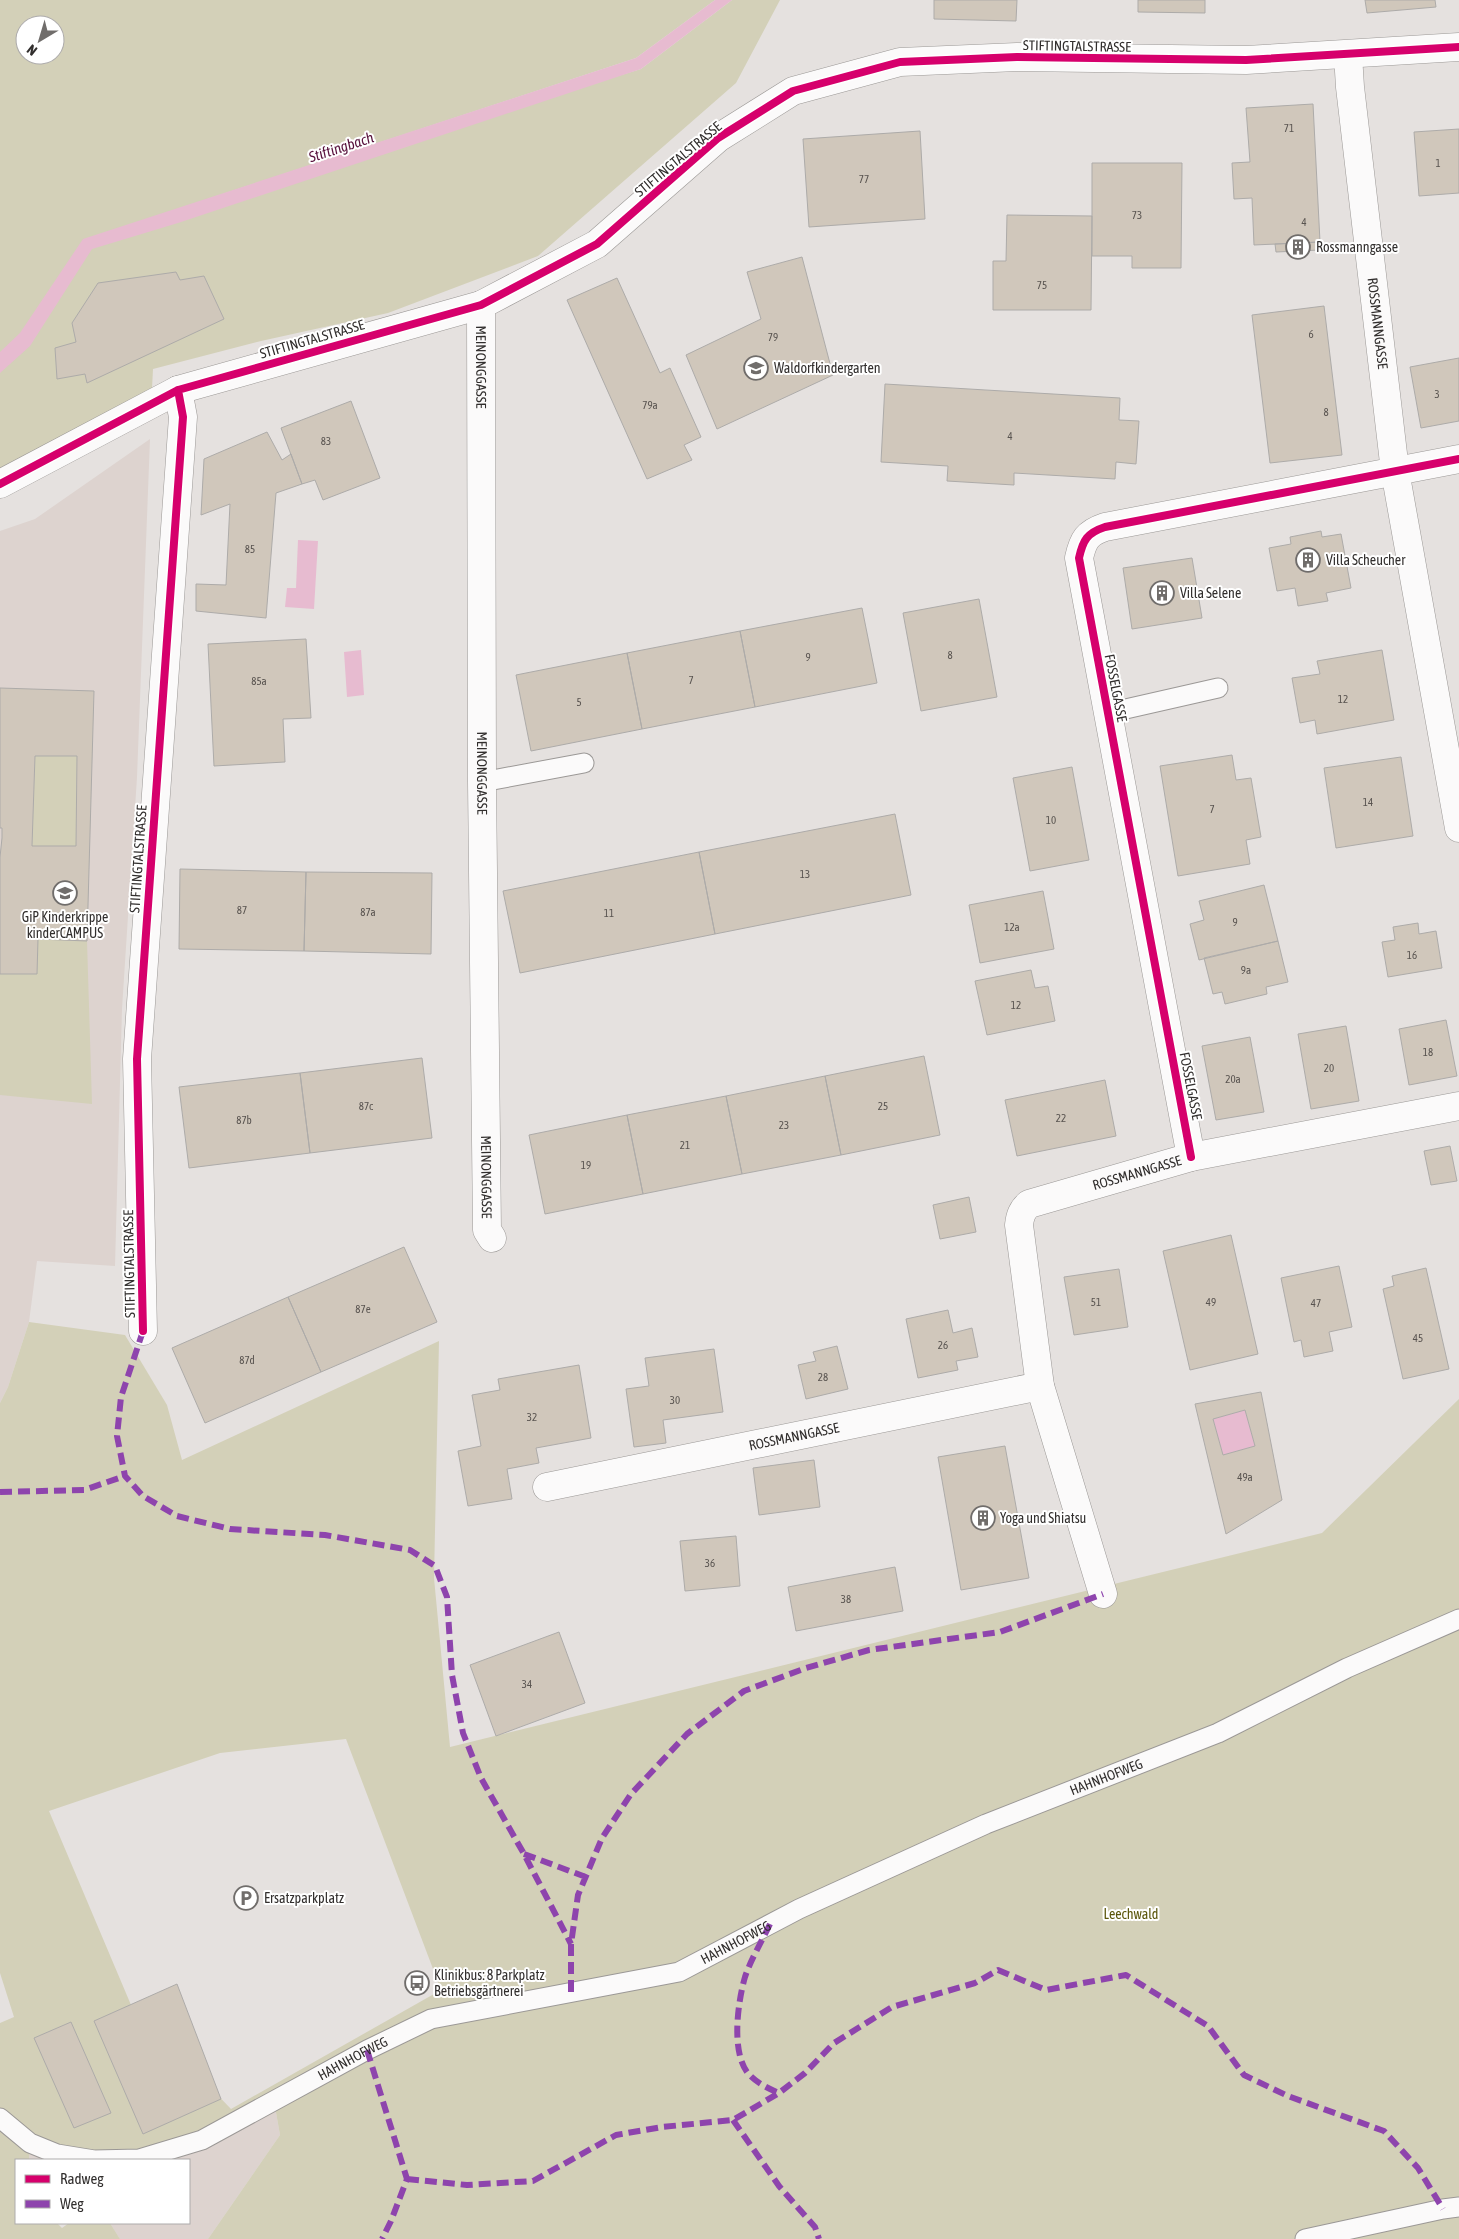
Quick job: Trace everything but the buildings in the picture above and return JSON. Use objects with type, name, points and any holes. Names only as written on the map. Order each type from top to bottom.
[{"type":"street","name":"STIFTINGTALSTRASSE","points":[[0,484],[178,390],[481,305],[597,244],[718,138],[793,91],[900,62],[1017,57],[1202,61],[1348,56],[1459,47]]},
{"type":"street","name":"ROSSMANNGASSE","points":[[1348,56],[1349,82],[1395,471],[1459,828]]},
{"type":"street","name":"MEINONGGASSE","points":[[481,305],[482,782],[487,1230],[492,1238]]},
{"type":"street","name":"STIFTINGTALSTRASSE","points":[[144,1331],[137,1059],[184,417],[178,390]]},
{"type":"street","points":[[1395,471],[1459,460]]},
{"type":"street","name":"FOSSELGASSE","points":[[1191,1157],[1079,558],[1082,546],[1093,531],[1105,527],[1395,471]]},
{"type":"street","name":"ROSSMANNGASSE","points":[[1103,1594],[1040,1386],[1019,1225],[1021,1213],[1029,1204],[1191,1157],[1459,1106]]},
{"type":"street","name":"ROSSMANNGASSE","points":[[547,1486],[1040,1386]]},
{"type":"lane","points":[[1108,713],[1218,688]]},
{"type":"lane","points":[[482,782],[584,763]]},
{"type":"lane","name":"HAHNHOFWEG","points":[[139,2159],[202,2140],[367,2050],[431,2018],[678,1972],[799,1909],[933,1848],[996,1820],[1218,1733],[1347,1668],[1459,1619]]},
{"type":"lane","name":"HAHNHOFWEG","points":[[0,2118],[30,2143],[58,2154],[88,2159]]},
{"type":"lane","points":[[1305,2239],[1459,2207]]},
{"type":"shaded area","name":"Stiftingbach","points":[[715,0],[732,0],[641,69],[178,223],[92,249],[30,346],[0,373],[0,352],[20,333],[83,239],[636,58]]},
{"type":"shaded area","name":"GiP Kinderkrippe kinderCAMPUS","points":[[150,439],[137,777],[122,1009],[115,1266],[37,1261],[29,1322],[8,1387],[0,1403],[0,531],[35,519]]},
{"type":"shaded area","points":[[298,540],[318,541],[314,609],[285,607],[287,588],[296,588]]},
{"type":"shaded area","points":[[361,650],[364,695],[347,697],[344,652]]},
{"type":"shaded area","points":[[1245,1410],[1255,1446],[1223,1455],[1213,1419]]},
{"type":"shaded area","points":[[274,2101],[280,2135],[208,2239],[120,2239],[111,2224],[190,2224],[190,2159],[29,2159],[30,2143],[57,2154]]},
{"type":"green space","points":[[0,0],[715,0],[636,58],[159,215],[641,69],[732,0],[780,0],[736,83],[538,256],[388,313],[261,341],[153,369],[151,408],[0,484]]},
{"type":"green space","points":[[35,756],[77,756],[76,846],[32,846]]},
{"type":"green space","points":[[38,939],[87,941],[92,1104],[0,1095],[0,974]]},
{"type":"green space","name":"Leechwald","points":[[29,1322],[125,1335],[167,1405],[182,1460],[439,1341],[434,1578],[450,1747],[1322,1533],[1459,1399],[1459,2239],[208,2239],[280,2135],[274,2101],[139,2159],[30,2143],[29,2159],[15,2159],[15,2224],[58,2224],[62,2228],[68,2224],[111,2224],[120,2239],[0,2239],[0,2023],[14,2017],[0,1973],[0,1403],[8,1387]],"holes":[[[346,1739],[441,1990],[231,2109],[131,2005],[49,1811],[220,1753]]]},
{"type":"marked path","points":[[143,1331],[121,1397],[117,1436],[125,1476],[143,1496],[177,1516],[230,1529],[325,1535],[410,1550],[435,1566],[447,1597],[452,1675],[463,1733],[481,1778],[524,1854],[571,1944]]},
{"type":"marked path","points":[[0,1492],[84,1490],[125,1476]]},
{"type":"marked path","points":[[571,1992],[571,1944],[578,1895],[602,1838],[631,1794],[687,1734],[744,1691],[806,1668],[869,1650],[1000,1632],[1103,1594]]},
{"type":"marked path","points":[[524,1854],[586,1877]]},
{"type":"marked path","points":[[770,1924],[745,1977],[738,2012],[737,2039],[742,2063],[747,2072],[761,2084],[779,2093],[805,2073],[834,2043],[892,2007],[975,1983],[998,1970],[1046,1990],[1126,1975],[1208,2026],[1244,2075],[1288,2096],[1384,2131],[1418,2168],[1443,2209]]},
{"type":"marked path","points":[[367,2050],[407,2179],[382,2239]]},
{"type":"marked path","points":[[407,2179],[467,2185],[533,2181],[616,2135],[662,2127],[733,2120],[779,2093]]},
{"type":"marked path","points":[[733,2120],[779,2186],[815,2227],[819,2239]]},
{"type":"cycle path","points":[[0,484],[178,390],[481,305],[597,244],[718,138],[793,91],[900,62],[1017,57],[1246,60],[1459,47]]},
{"type":"cycle path","points":[[143,1331],[137,1059],[183,417],[178,390]]},
{"type":"cycle path","points":[[1191,1157],[1079,558],[1082,546],[1090,535],[1105,527],[1459,459]]},
{"type":"place","name":"Rossmanngasse","points":[[1298,247]]},
{"type":"place","name":"Waldorfkindergarten","points":[[756,368]]},
{"type":"place","name":"Villa Scheucher","points":[[1308,560]]},
{"type":"place","name":"Villa Selene","points":[[1162,593]]},
{"type":"place","name":"GiP Kinderkrippe kinderCAMPUS","points":[[65,893]]},
{"type":"place","name":"Yoga und Shiatsu","points":[[983,1518]]},
{"type":"place","name":"Ersatzparkplatz","points":[[246,1898]]},
{"type":"place","name":"Klinikbus: 8 Parkplatz Betriebsgärtnerei","points":[[417,1983]]}]
